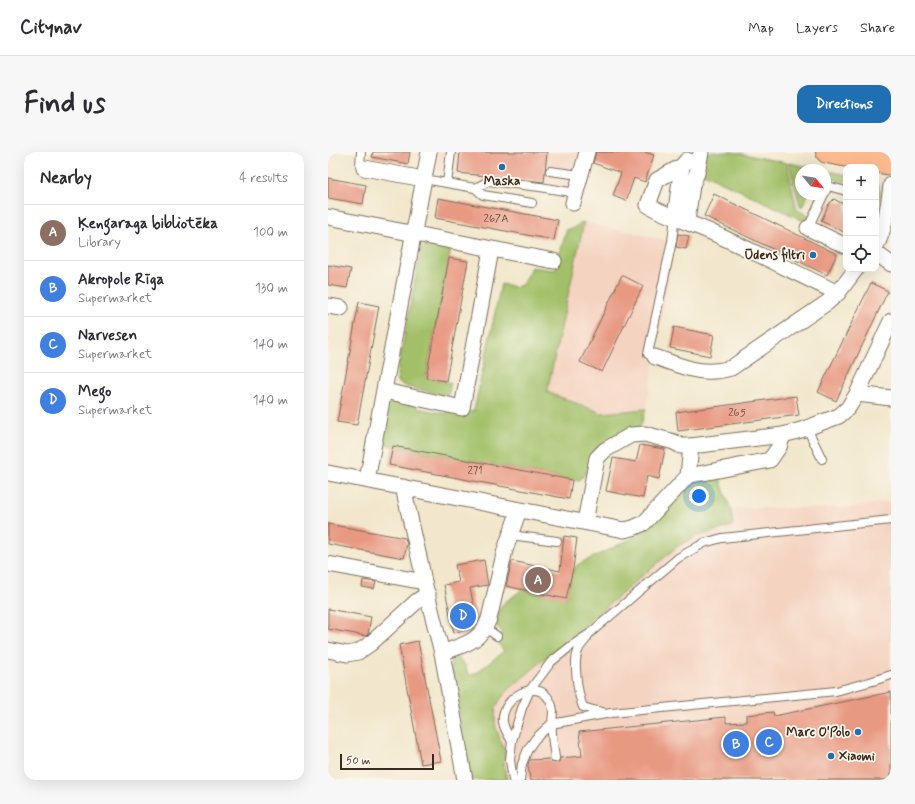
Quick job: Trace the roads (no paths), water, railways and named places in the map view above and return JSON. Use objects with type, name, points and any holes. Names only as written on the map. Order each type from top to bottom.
[{"type":"highway","points":[[827,152],[875,159]]},
{"type":"street","points":[[367,480],[429,152]]},
{"type":"street","points":[[574,198],[587,152]]},
{"type":"street","points":[[694,152],[682,166],[657,180],[648,205],[838,293]]},
{"type":"street","points":[[681,219],[697,173],[701,152]]},
{"type":"street","points":[[681,219],[682,166]]},
{"type":"street","points":[[364,168],[424,179]]},
{"type":"street","points":[[879,241],[881,217],[891,195]]},
{"type":"street","points":[[328,217],[491,250],[554,261]]},
{"type":"street","points":[[808,228],[843,245]]},
{"type":"street","points":[[385,391],[462,408],[491,250]]},
{"type":"street","points":[[879,255],[891,264]]},
{"type":"street","points":[[655,357],[692,369],[707,372],[718,372],[731,368],[828,302],[838,293],[854,272]]},
{"type":"street","points":[[585,522],[597,458],[605,450],[631,435],[645,434],[674,442],[681,446],[691,446],[783,435],[839,416],[848,408],[857,394],[891,321]]},
{"type":"street","points":[[857,394],[891,398]]},
{"type":"street","points":[[328,473],[624,530],[644,523],[688,476],[770,460],[779,447],[783,435]]},
{"type":"street","points":[[688,476],[691,446]]},
{"type":"street","points":[[403,487],[442,653],[465,780]]},
{"type":"street","points":[[442,653],[491,632],[489,619],[505,550],[519,510]]},
{"type":"street","points":[[328,564],[426,588]]},
{"type":"street","points":[[328,650],[347,654],[358,652],[370,644],[417,601],[426,588]]},
{"type":"lane","points":[[360,152],[360,165],[364,168]]},
{"type":"lane","points":[[447,183],[451,152]]},
{"type":"lane","points":[[550,170],[580,175]]},
{"type":"lane","points":[[424,179],[475,188],[483,195],[532,203]]},
{"type":"lane","points":[[475,188],[489,181],[540,187],[574,198]]},
{"type":"lane","points":[[831,187],[843,190]]},
{"type":"lane","points":[[808,228],[822,200]]},
{"type":"lane","points":[[655,357],[648,354],[672,241],[681,219]]},
{"type":"lane","points":[[807,428],[822,460]]},
{"type":"lane","points":[[512,780],[510,760],[512,741],[522,708],[530,690],[551,662],[571,646],[590,634],[678,558],[704,543],[728,537],[891,520]]},
{"type":"lane","points":[[510,535],[557,541]]},
{"type":"lane","points":[[590,634],[578,650],[576,661],[580,700],[583,707],[611,713]]},
{"type":"lane","points":[[520,780],[522,764],[528,749],[535,739],[552,724],[611,713],[836,691],[873,682],[891,675]]},
{"type":"lane","points":[[512,741],[506,731],[503,721],[504,710],[510,701],[519,693],[537,690],[545,694],[550,701],[554,713],[552,724],[555,758]]},
{"type":"place","name":"Maska","points":[[502,167]]},
{"type":"place","name":"Ūdens filtri","points":[[813,255]]},
{"type":"place","name":"Ķengaraga bibliotēka","points":[[538,580]]},
{"type":"place","name":"Mego","points":[[463,616]]},
{"type":"place","name":"Marc O'Polo","points":[[858,732]]},
{"type":"place","name":"Narvesen","points":[[769,742]]},
{"type":"place","name":"Akropole Rīga","points":[[736,744]]},
{"type":"place","name":"Xiaomi","points":[[831,756]]}]
